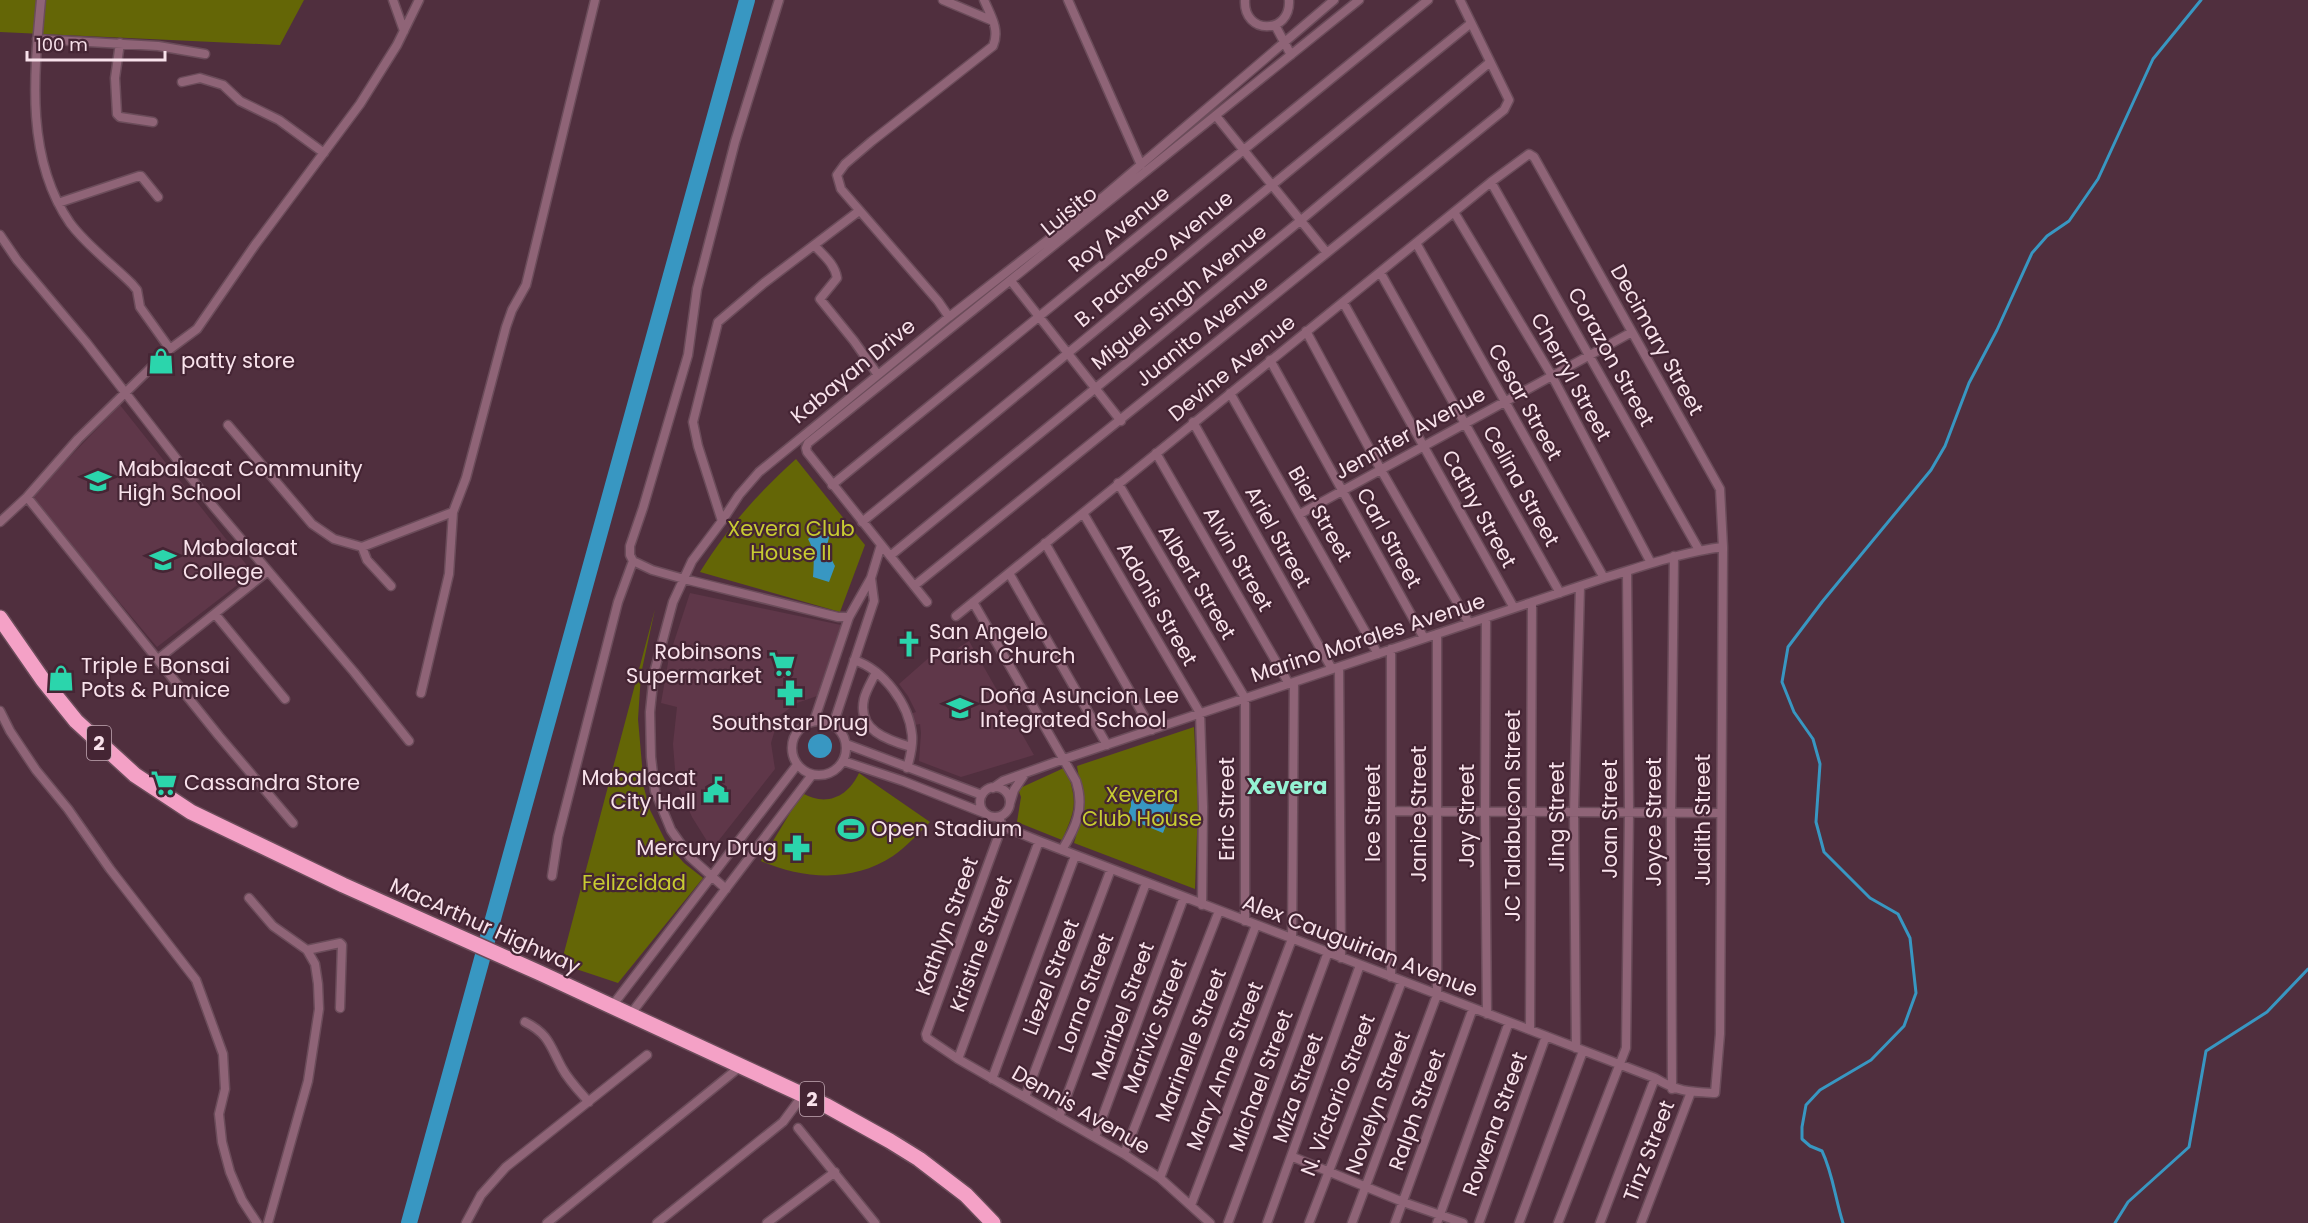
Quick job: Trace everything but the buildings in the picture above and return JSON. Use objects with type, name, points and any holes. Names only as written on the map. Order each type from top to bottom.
[{"type":"highway","name":"MacArthur Highway","points":[[0,618],[58,701],[96,740],[135,775],[158,791],[212,823],[343,885],[612,1006],[861,1124],[919,1159],[966,1194],[993,1223]]},
{"type":"street","points":[[41,0],[35,107],[41,155],[58,203],[81,236],[132,284],[136,290],[140,307],[170,349]]},
{"type":"street","points":[[393,0],[404,31]]},
{"type":"street","points":[[0,522],[27,497],[78,439],[170,349],[197,329],[255,245],[360,104],[404,31],[419,0]]},
{"type":"street","points":[[421,693],[448,574],[453,512],[466,478],[509,319],[526,285],[595,0]]},
{"type":"street","points":[[779,0],[735,142],[694,300],[688,355],[630,546],[630,555],[633,561],[652,570],[838,617],[849,617]]},
{"type":"street","points":[[943,0],[993,21]]},
{"type":"street","points":[[949,317],[938,301],[841,189],[837,175],[872,141],[993,46],[997,38],[984,0]]},
{"type":"street","points":[[1068,0],[1141,165]]},
{"type":"street","points":[[1245,0],[1245,10],[1254,22],[1268,26],[1283,20],[1288,11],[1289,0]]},
{"type":"street","name":"Kabayan Drive","points":[[726,889],[690,857],[671,830],[655,791],[651,757],[650,712],[654,673],[673,602],[692,561],[739,495],[759,472],[1141,165],[1334,0]]},
{"type":"street","name":"Luisito","points":[[832,485],[807,452],[808,443],[1359,0]]},
{"type":"street","name":"Roy Avenue","points":[[832,485],[1428,0]]},
{"type":"street","points":[[1460,0],[1489,63]]},
{"type":"street","name":"B. Pacheco Avenue","points":[[862,522],[1069,354],[1270,185],[1470,24]]},
{"type":"street","points":[[1275,25],[1291,55]]},
{"type":"street","points":[[38,39],[158,46],[205,54]]},
{"type":"street","points":[[120,44],[115,78],[116,112],[120,117],[153,122]]},
{"type":"street","name":"Juanito Avenue","points":[[914,586],[1504,110],[1509,100],[1489,63]]},
{"type":"street","name":"Miguel Singh Avenue","points":[[890,556],[1300,221],[1489,63]]},
{"type":"street","points":[[182,82],[200,78],[223,85],[240,101],[279,120],[324,153]]},
{"type":"street","points":[[1216,116],[1327,253]]},
{"type":"street","name":"Devine Avenue","points":[[956,616],[1491,182],[1527,155],[1534,157]]},
{"type":"street","name":"Decimary Street","points":[[1534,157],[1720,489],[1723,547]]},
{"type":"street","points":[[58,203],[139,176],[158,196]]},
{"type":"street","name":"Corazon Street","points":[[1491,182],[1699,550]]},
{"type":"street","points":[[722,521],[693,423],[718,322],[814,244],[859,211]]},
{"type":"street","name":"Cherryl Street","points":[[1454,212],[1552,376],[1651,563]]},
{"type":"street","points":[[0,235],[23,268],[86,342],[213,506],[361,680],[409,741]]},
{"type":"street","name":"Cesar Street","points":[[1416,243],[1604,578]]},
{"type":"street","points":[[814,244],[832,264],[837,278],[820,299],[854,340],[878,375]]},
{"type":"street","name":"Celina Street","points":[[1380,272],[1560,593]]},
{"type":"street","points":[[1011,281],[1120,421]]},
{"type":"street","name":"Cathy Street","points":[[1343,302],[1514,608]]},
{"type":"street","points":[[1306,331],[1381,470],[1469,623]]},
{"type":"street","name":"Jennifer Avenue","points":[[1300,514],[1632,332]]},
{"type":"street","name":"Carl Street","points":[[1270,360],[1424,638]]},
{"type":"street","name":"Bier Street","points":[[1230,393],[1378,654]]},
{"type":"street","name":"Ariel Street","points":[[1193,423],[1336,668]]},
{"type":"street","points":[[228,425],[312,524],[334,539],[362,546],[453,512]]},
{"type":"street","name":"Alvin Street","points":[[1156,453],[1291,683]]},
{"type":"street","name":"Albert Street","points":[[1118,483],[1245,698]]},
{"type":"street","points":[[832,485],[927,602]]},
{"type":"street","points":[[27,497],[258,784],[293,823]]},
{"type":"street","name":"Adonis Street","points":[[1083,513],[1200,713]]},
{"type":"street","points":[[1045,543],[1152,730]]},
{"type":"street","points":[[814,721],[849,617],[871,578],[881,545]]},
{"type":"street","points":[[362,546],[367,560],[391,586]]},
{"type":"street","name":"Marino Morales Avenue","points":[[993,788],[1003,781],[1064,759],[1604,578],[1674,556],[1723,547]]},
{"type":"street","name":"Judith Street","points":[[1715,1092],[1720,1034],[1723,547]]},
{"type":"street","name":"Joyce Street","points":[[1672,1089],[1671,813],[1674,556]]},
{"type":"street","points":[[552,876],[558,837],[618,602],[633,561]]},
{"type":"street","points":[[158,659],[268,571]]},
{"type":"street","name":"Joan Street","points":[[1558,1223],[1626,1048],[1629,812],[1627,571]]},
{"type":"street","points":[[1009,573],[1107,745]]},
{"type":"street","points":[[833,725],[874,601],[871,578]]},
{"type":"street","name":"Jing Street","points":[[1579,1050],[1574,812],[1580,587]]},
{"type":"street","name":"JC Talabucon Street","points":[[1530,1030],[1532,602]]},
{"type":"street","points":[[973,603],[1076,781],[1080,793],[1079,818],[1062,850]]},
{"type":"street","points":[[215,614],[285,699]]},
{"type":"street","name":"Jay Street","points":[[1486,618],[1486,1014]]},
{"type":"street","name":"Janice Street","points":[[1437,634],[1437,994]]},
{"type":"street","name":"Ice Street","points":[[1391,649],[1391,977]]},
{"type":"street","points":[[854,660],[866,664],[876,672],[892,688],[902,704],[912,737],[907,768]]},
{"type":"street","points":[[1336,668],[1341,958]]},
{"type":"street","points":[[876,672],[864,698],[864,713],[868,725],[873,732],[911,747]]},
{"type":"street","points":[[1291,683],[1292,939]]},
{"type":"street","name":"Eric Street","points":[[1245,698],[1245,921]]},
{"type":"street","points":[[0,711],[9,731],[36,770],[68,809],[110,869],[196,980],[223,1054],[225,1089],[219,1114],[222,1142],[230,1172],[242,1200],[257,1223]]},
{"type":"street","points":[[1200,713],[1203,807],[1202,905]]},
{"type":"street","points":[[814,721],[833,725],[842,733],[846,744],[843,761],[830,773],[812,775],[797,765],[791,752],[794,738],[801,728],[814,721]]},
{"type":"street","points":[[846,744],[981,795]]},
{"type":"street","points":[[843,761],[903,781],[1001,821],[1007,812],[1014,790],[1027,772]]},
{"type":"street","points":[[612,1006],[797,765]]},
{"type":"street","points":[[630,1015],[812,775]]},
{"type":"street","points":[[981,795],[993,788],[1006,792],[1010,804]]},
{"type":"street","points":[[981,795],[980,804],[984,813]]},
{"type":"street","points":[[1391,812],[1722,813]]},
{"type":"street","name":"Alex Cauguirian Avenue","points":[[1001,821],[1039,842],[1655,1078],[1672,1089],[1715,1092]]},
{"type":"street","name":"Kathlyn Street","points":[[927,1038],[926,1034],[1001,821]]},
{"type":"street","name":"Kristine Street","points":[[958,1059],[1039,842]]},
{"type":"street","points":[[992,1079],[1076,855]]},
{"type":"street","name":"Liezel Street","points":[[1025,1097],[1111,869]]},
{"type":"street","name":"Lorna Street","points":[[1059,1117],[1146,883]]},
{"type":"street","name":"Maribel Street","points":[[1095,1137],[1184,897]]},
{"type":"street","points":[[249,898],[273,926],[308,950],[315,964],[319,1009],[308,1081],[268,1223]]},
{"type":"street","name":"Marivic Street","points":[[1124,1154],[1219,911]]},
{"type":"street","name":"Marinelle Street","points":[[1160,1178],[1256,925]]},
{"type":"street","name":"Mary Anne Street","points":[[1191,1206],[1292,939]]},
{"type":"street","points":[[308,950],[334,942],[342,945],[340,1008]]},
{"type":"street","name":"Michael Street","points":[[1228,1223],[1328,952]]},
{"type":"street","name":"Miza Street","points":[[1267,1223],[1293,1157],[1360,965]]},
{"type":"street","name":"N. Victorio Street","points":[[1309,1223],[1402,981]]},
{"type":"street","name":"Novelyn Street","points":[[1352,1223],[1437,994]]},
{"type":"street","name":"Ralph Street","points":[[1395,1223],[1473,1008]]},
{"type":"street","points":[[525,1022],[544,1034],[563,1070],[589,1102]]},
{"type":"street","points":[[1438,1219],[1509,1022]]},
{"type":"street","name":"Rowena Street","points":[[1479,1223],[1545,1036]]},
{"type":"street","name":"Dennis Avenue","points":[[927,1038],[958,1059],[1124,1154],[1160,1178],[1210,1223]]},
{"type":"street","points":[[1519,1223],[1579,1050]]},
{"type":"street","points":[[466,1223],[481,1195],[506,1167],[647,1055]]},
{"type":"street","points":[[547,1223],[741,1066]]},
{"type":"street","points":[[1600,1223],[1655,1078]]},
{"type":"street","name":"Tinz Street","points":[[1641,1223],[1691,1092]]},
{"type":"street","points":[[657,1223],[783,1122],[803,1095]]},
{"type":"street","points":[[798,1128],[875,1223]]},
{"type":"street","points":[[1293,1157],[1366,1186],[1438,1219],[1463,1223]]},
{"type":"street","points":[[767,1223],[834,1173]]},
{"type":"shaded area","name":"Mabalacat College","points":[[120,405],[253,573],[157,647],[31,497]]},
{"type":"shaded area","points":[[690,593],[841,625],[817,696],[797,703],[779,716],[771,743],[775,769],[712,849],[692,817],[676,782],[673,744],[677,707],[661,703],[669,657]]},
{"type":"shaded area","name":"Doña Asuncion Lee Integrated School","points":[[969,641],[1034,755],[961,777],[919,761],[920,724],[915,725],[910,714],[916,712],[899,684],[932,655],[939,660]]},
{"type":"green space","points":[[0,0],[304,0],[280,45],[0,32]]},
{"type":"green space","name":"Xevera Club House II","points":[[796,459],[865,545],[840,612],[700,572],[744,512]]},
{"type":"green space","name":"Felizcidad","points":[[655,609],[641,674],[638,719],[644,788],[650,810],[667,844],[684,863],[703,878],[618,983],[561,964]]},
{"type":"green space","name":"Xevera Club House","points":[[1194,727],[1198,807],[1195,889],[1074,843],[1084,808],[1077,766]]},
{"type":"green space","points":[[1066,767],[1074,804],[1062,840],[1017,822],[1021,797],[1018,789]]},
{"type":"green space","name":"Open Stadium","points":[[859,773],[930,822],[893,856],[861,871],[827,875],[810,874],[794,872],[761,861],[802,793],[819,799],[835,797],[849,788]]},
{"type":"water","points":[[823,527],[830,534],[826,549],[835,566],[829,582],[813,577],[813,553],[808,539]]},
{"type":"water","points":[[820,734],[825,735],[831,741],[831,751],[825,757],[820,758],[815,757],[809,751],[808,746],[809,741],[815,735]]},
{"type":"water","points":[[1154,788],[1155,801],[1175,802],[1163,833],[1127,818],[1131,806],[1131,794]]},
{"type":"waterway","points":[[409,1223],[747,0]]},
{"type":"waterway","points":[[1843,1223],[1829,1168],[1822,1151],[1810,1146],[1802,1139],[1806,1105],[1820,1090],[1871,1060],[1904,1026],[1916,993],[1910,938],[1898,914],[1870,898],[1824,852],[1816,822],[1820,764],[1813,739],[1794,712],[1782,682],[1788,647],[1822,602],[1931,470],[1945,446],[1969,383],[1997,330],[2032,253],[2047,236],[2069,221],[2098,179],[2153,59],[2201,0]]},
{"type":"waterway","points":[[2115,1223],[2128,1202],[2189,1147],[2206,1051],[2267,1012],[2308,969]]},
{"type":"place","name":"patty store","points":[[161,361]]},
{"type":"place","name":"Mabalacat Community High School","points":[[98,481]]},
{"type":"place","name":"Mabalacat College","points":[[163,560]]},
{"type":"place","name":"San Angelo Parish Church","points":[[909,644]]},
{"type":"place","name":"Robinsons Supermarket","points":[[782,664]]},
{"type":"place","name":"Triple E Bonsai Pots & Pumice","points":[[61,678]]},
{"type":"place","name":"Southstar Drug","points":[[790,693]]},
{"type":"place","name":"Doña Asuncion Lee Integrated School","points":[[960,708]]},
{"type":"place","name":"Cassandra Store","points":[[164,783]]},
{"type":"place","name":"Mabalacat City Hall","points":[[716,790]]},
{"type":"place","name":"Open Stadium","points":[[851,829]]},
{"type":"place","name":"Mercury Drug","points":[[797,848]]},
{"type":"district","name":"Xevera","points":[[1287,786]]}]
